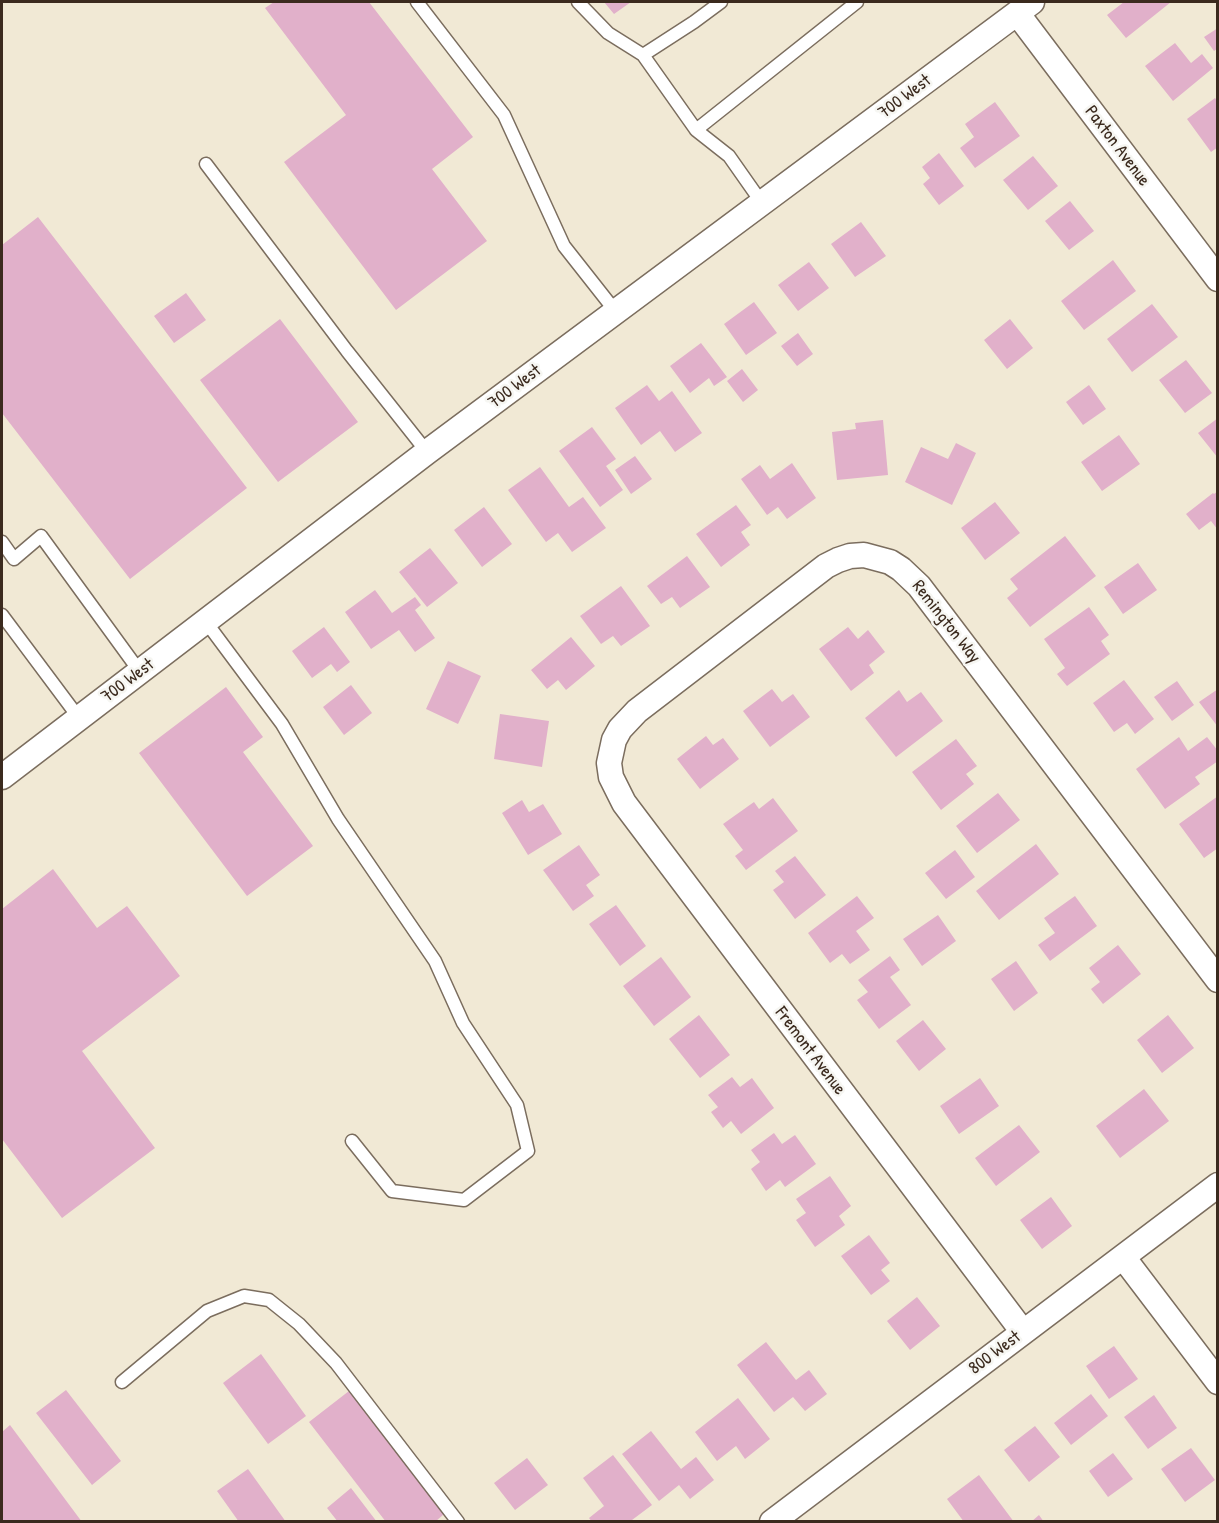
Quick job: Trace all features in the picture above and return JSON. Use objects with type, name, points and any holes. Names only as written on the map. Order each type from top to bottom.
[{"type":"street","name":"700 West","points":[[2,777],[427,452],[1026,5]]},
{"type":"street","name":"Paxton Avenue","points":[[1026,5],[1218,279]]},
{"type":"street","name":"Remington Way","points":[[609,764],[614,740],[620,729],[633,715],[826,566],[850,556],[864,555],[890,562],[901,568],[919,586],[1218,980]]},
{"type":"street","name":"Fremont Avenue","points":[[609,764],[616,791],[624,803],[1023,1332]]},
{"type":"street","name":"800 West","points":[[772,1521],[1218,1185]]},
{"type":"street","points":[[1123,1257],[1218,1382]]},
{"type":"lane","points":[[417,2],[504,115],[564,246],[615,312]]},
{"type":"lane","points":[[578,2],[608,33],[643,55],[696,130],[729,156],[762,203]]},
{"type":"lane","points":[[643,55],[721,2]]},
{"type":"lane","points":[[696,130],[857,2]]},
{"type":"lane","points":[[206,165],[427,452]]},
{"type":"lane","points":[[2,542],[14,559],[41,536],[140,672]]},
{"type":"lane","points":[[2,615],[80,718]]},
{"type":"lane","points":[[206,622],[282,724],[338,819],[435,961],[463,1023],[518,1105],[528,1151],[464,1200],[392,1191],[352,1141]]},
{"type":"lane","points":[[122,1382],[207,1311],[244,1296],[269,1300],[299,1324],[336,1363],[458,1521]]},
{"type":"building","points":[[274,2],[369,2],[473,137],[432,169],[487,241],[396,310],[284,162],[346,115],[265,8]]},
{"type":"building","points":[[604,2],[631,2],[614,14]]},
{"type":"building","points":[[1124,2],[1171,2],[1126,38],[1107,15]]},
{"type":"building","points":[[1218,28],[1218,48],[1214,51],[1204,37]]},
{"type":"building","points":[[1175,43],[1191,63],[1202,54],[1213,68],[1173,101],[1145,66]]},
{"type":"building","points":[[1215,98],[1218,102],[1218,147],[1211,152],[1187,119]]},
{"type":"building","points":[[995,102],[1020,136],[975,168],[960,148],[974,137],[965,124]]},
{"type":"building","points":[[939,153],[964,186],[939,205],[923,184],[930,178],[922,167]]},
{"type":"building","points":[[1033,156],[1058,186],[1028,210],[1003,180]]},
{"type":"building","points":[[1070,201],[1094,231],[1069,250],[1045,221]]},
{"type":"building","points":[[38,217],[247,488],[130,579],[2,413],[2,245]]},
{"type":"building","points":[[861,222],[886,256],[855,277],[831,244]]},
{"type":"building","points":[[1113,260],[1136,291],[1084,330],[1061,301]]},
{"type":"building","points":[[809,262],[829,288],[798,311],[778,285]]},
{"type":"building","points":[[186,293],[206,320],[174,343],[154,316]]},
{"type":"building","points":[[754,302],[777,333],[746,355],[724,324]]},
{"type":"building","points":[[1152,304],[1178,337],[1132,372],[1107,339]]},
{"type":"building","points":[[280,319],[358,422],[278,482],[200,380]]},
{"type":"building","points":[[1010,319],[1033,348],[1007,369],[984,340]]},
{"type":"building","points":[[798,333],[813,354],[797,366],[781,346]]},
{"type":"building","points":[[701,343],[727,377],[714,386],[709,378],[690,393],[670,366]]},
{"type":"building","points":[[1186,360],[1212,393],[1185,413],[1159,380]]},
{"type":"building","points":[[742,369],[758,390],[743,402],[727,381]]},
{"type":"building","points":[[647,385],[659,401],[672,391],[702,433],[675,452],[660,431],[641,445],[615,408]]},
{"type":"building","points":[[1089,385],[1106,409],[1083,425],[1066,402]]},
{"type":"building","points":[[1218,418],[1218,458],[1198,433]]},
{"type":"building","points":[[883,420],[888,475],[837,480],[832,432],[856,429],[855,423]]},
{"type":"building","points":[[592,427],[616,459],[606,466],[623,490],[600,507],[559,451]]},
{"type":"building","points":[[1119,435],[1140,464],[1102,491],[1081,462]]},
{"type":"building","points":[[956,443],[976,453],[952,505],[905,482],[921,447],[948,459]]},
{"type":"building","points":[[635,456],[652,479],[631,494],[615,470]]},
{"type":"building","points":[[792,463],[816,498],[787,519],[778,507],[767,515],[741,479],[760,465],[770,479]]},
{"type":"building","points":[[540,467],[569,507],[583,497],[606,528],[572,552],[558,533],[546,542],[508,490]]},
{"type":"building","points":[[1218,491],[1218,530],[1211,521],[1199,530],[1186,514]]},
{"type":"building","points":[[995,502],[1020,533],[985,560],[961,528]]},
{"type":"building","points":[[736,505],[751,525],[741,532],[750,545],[721,567],[696,534]]},
{"type":"building","points":[[484,507],[512,544],[482,567],[454,530]]},
{"type":"building","points":[[1065,536],[1096,576],[1030,627],[1007,598],[1018,589],[1010,579]]},
{"type":"building","points":[[430,548],[458,583],[427,607],[399,572]]},
{"type":"building","points":[[687,556],[710,587],[680,608],[672,597],[661,604],[647,586]]},
{"type":"building","points":[[1138,563],[1157,590],[1123,614],[1104,587]]},
{"type":"building","points":[[621,586],[650,626],[621,646],[613,636],[601,644],[580,616]]},
{"type":"building","points":[[375,590],[392,613],[415,597],[421,605],[415,610],[435,638],[415,652],[399,630],[371,649],[345,612]]},
{"type":"building","points":[[1089,607],[1109,635],[1101,641],[1110,654],[1067,686],[1057,674],[1065,668],[1044,639]]},
{"type":"building","points":[[324,627],[350,662],[337,672],[331,664],[312,678],[292,651]]},
{"type":"building","points":[[848,627],[858,639],[868,630],[885,652],[869,665],[874,673],[851,691],[819,649]]},
{"type":"building","points":[[571,637],[595,666],[566,690],[558,680],[547,689],[531,670]]},
{"type":"building","points":[[448,661],[481,676],[458,724],[426,709]]},
{"type":"building","points":[[1124,680],[1154,719],[1135,734],[1127,723],[1114,732],[1093,703]]},
{"type":"building","points":[[1177,681],[1194,705],[1172,721],[1154,697]]},
{"type":"building","points":[[351,685],[372,713],[344,735],[323,707]]},
{"type":"building","points":[[226,687],[263,737],[243,752],[313,846],[247,896],[139,753]]},
{"type":"building","points":[[772,689],[782,702],[793,694],[810,717],[770,747],[743,711]]},
{"type":"building","points":[[1218,689],[1218,727],[1199,702]]},
{"type":"building","points":[[899,690],[907,702],[921,692],[943,721],[896,757],[865,718]]},
{"type":"building","points":[[500,714],[549,721],[542,767],[494,759]]},
{"type":"building","points":[[706,736],[713,745],[723,738],[739,759],[700,789],[677,759]]},
{"type":"building","points":[[1179,737],[1188,751],[1207,737],[1218,751],[1218,761],[1195,777],[1200,784],[1165,809],[1136,769]]},
{"type":"building","points":[[956,739],[977,766],[966,774],[974,784],[941,810],[912,772]]},
{"type":"building","points":[[998,793],[1020,820],[977,853],[956,826]]},
{"type":"building","points":[[1218,796],[1218,848],[1204,858],[1179,824]]},
{"type":"building","points":[[773,798],[798,831],[746,870],[735,856],[743,850],[723,824],[754,802],[759,809]]},
{"type":"building","points":[[522,800],[529,812],[543,804],[562,834],[528,855],[502,813]]},
{"type":"building","points":[[1036,844],[1059,874],[999,920],[976,891]]},
{"type":"building","points":[[579,845],[600,875],[586,885],[594,896],[573,911],[543,870]]},
{"type":"building","points":[[955,850],[975,877],[946,899],[925,873]]},
{"type":"building","points":[[795,856],[826,895],[795,919],[773,890],[784,882],[775,871]]},
{"type":"building","points":[[53,869],[97,928],[127,906],[180,976],[82,1051],[155,1148],[62,1218],[2,1139],[2,909]]},
{"type":"building","points":[[857,896],[874,918],[856,931],[870,950],[850,964],[842,954],[830,963],[808,933]]},
{"type":"building","points":[[1075,896],[1097,926],[1050,961],[1038,945],[1055,933],[1044,918]]},
{"type":"building","points":[[616,905],[646,946],[620,966],[589,924]]},
{"type":"building","points":[[938,915],[956,941],[922,966],[903,939]]},
{"type":"building","points":[[1118,945],[1141,974],[1103,1004],[1091,989],[1100,982],[1089,968]]},
{"type":"building","points":[[890,956],[900,970],[890,977],[911,1005],[879,1029],[857,1000],[868,992],[858,980]]},
{"type":"building","points":[[661,957],[691,997],[654,1026],[623,986]]},
{"type":"building","points":[[1016,961],[1038,993],[1014,1011],[991,979]]},
{"type":"building","points":[[699,1015],[730,1055],[700,1078],[669,1039]]},
{"type":"building","points":[[1168,1015],[1194,1048],[1162,1073],[1137,1040]]},
{"type":"building","points":[[923,1020],[946,1049],[919,1071],[896,1041]]},
{"type":"building","points":[[732,1077],[740,1087],[752,1078],[774,1108],[741,1134],[731,1121],[723,1128],[711,1112],[718,1107],[708,1095]]},
{"type":"building","points":[[980,1078],[999,1106],[959,1134],[940,1106]]},
{"type":"building","points":[[1144,1089],[1169,1121],[1120,1158],[1096,1126]]},
{"type":"building","points":[[1019,1125],[1040,1152],[996,1186],[975,1158]]},
{"type":"building","points":[[774,1133],[782,1144],[795,1135],[816,1164],[785,1187],[780,1180],[766,1191],[751,1169],[760,1162],[751,1150]]},
{"type":"building","points":[[830,1176],[851,1206],[839,1216],[845,1225],[815,1247],[796,1220],[806,1213],[796,1199]]},
{"type":"building","points":[[1051,1197],[1072,1226],[1042,1249],[1020,1220]]},
{"type":"building","points":[[869,1235],[890,1263],[881,1270],[890,1281],[871,1295],[841,1256]]},
{"type":"building","points":[[917,1297],[940,1326],[910,1350],[887,1321]]},
{"type":"building","points":[[766,1342],[796,1380],[809,1370],[827,1394],[805,1411],[793,1397],[774,1412],[737,1365]]},
{"type":"building","points":[[1114,1346],[1138,1379],[1109,1399],[1086,1366]]},
{"type":"building","points":[[261,1354],[306,1416],[268,1444],[223,1383]]},
{"type":"building","points":[[66,1390],[121,1461],[92,1485],[36,1413]]},
{"type":"building","points":[[349,1391],[444,1514],[435,1522],[386,1522],[309,1422]]},
{"type":"building","points":[[1091,1394],[1108,1416],[1071,1445],[1054,1423]]},
{"type":"building","points":[[1154,1395],[1177,1428],[1148,1449],[1124,1417]]},
{"type":"building","points":[[738,1398],[770,1439],[745,1459],[736,1446],[717,1461],[695,1432]]},
{"type":"building","points":[[10,1425],[82,1522],[2,1522],[2,1432]]},
{"type":"building","points":[[1035,1426],[1060,1457],[1029,1482],[1004,1450]]},
{"type":"building","points":[[651,1431],[681,1469],[696,1457],[714,1480],[690,1499],[679,1485],[659,1501],[622,1454]]},
{"type":"building","points":[[1191,1448],[1215,1480],[1185,1502],[1161,1469]]},
{"type":"building","points":[[1113,1453],[1133,1479],[1108,1497],[1089,1471]]},
{"type":"building","points":[[613,1455],[652,1505],[632,1520],[633,1522],[592,1522],[589,1518],[604,1506],[583,1478]]},
{"type":"building","points":[[527,1458],[548,1485],[515,1510],[494,1483]]},
{"type":"building","points":[[248,1469],[286,1522],[239,1522],[217,1491]]},
{"type":"building","points":[[979,1475],[1014,1522],[964,1522],[947,1499]]},
{"type":"building","points":[[351,1488],[377,1522],[338,1522],[327,1508]]},
{"type":"building","points":[[1039,1515],[1044,1522],[1031,1522]]}]
